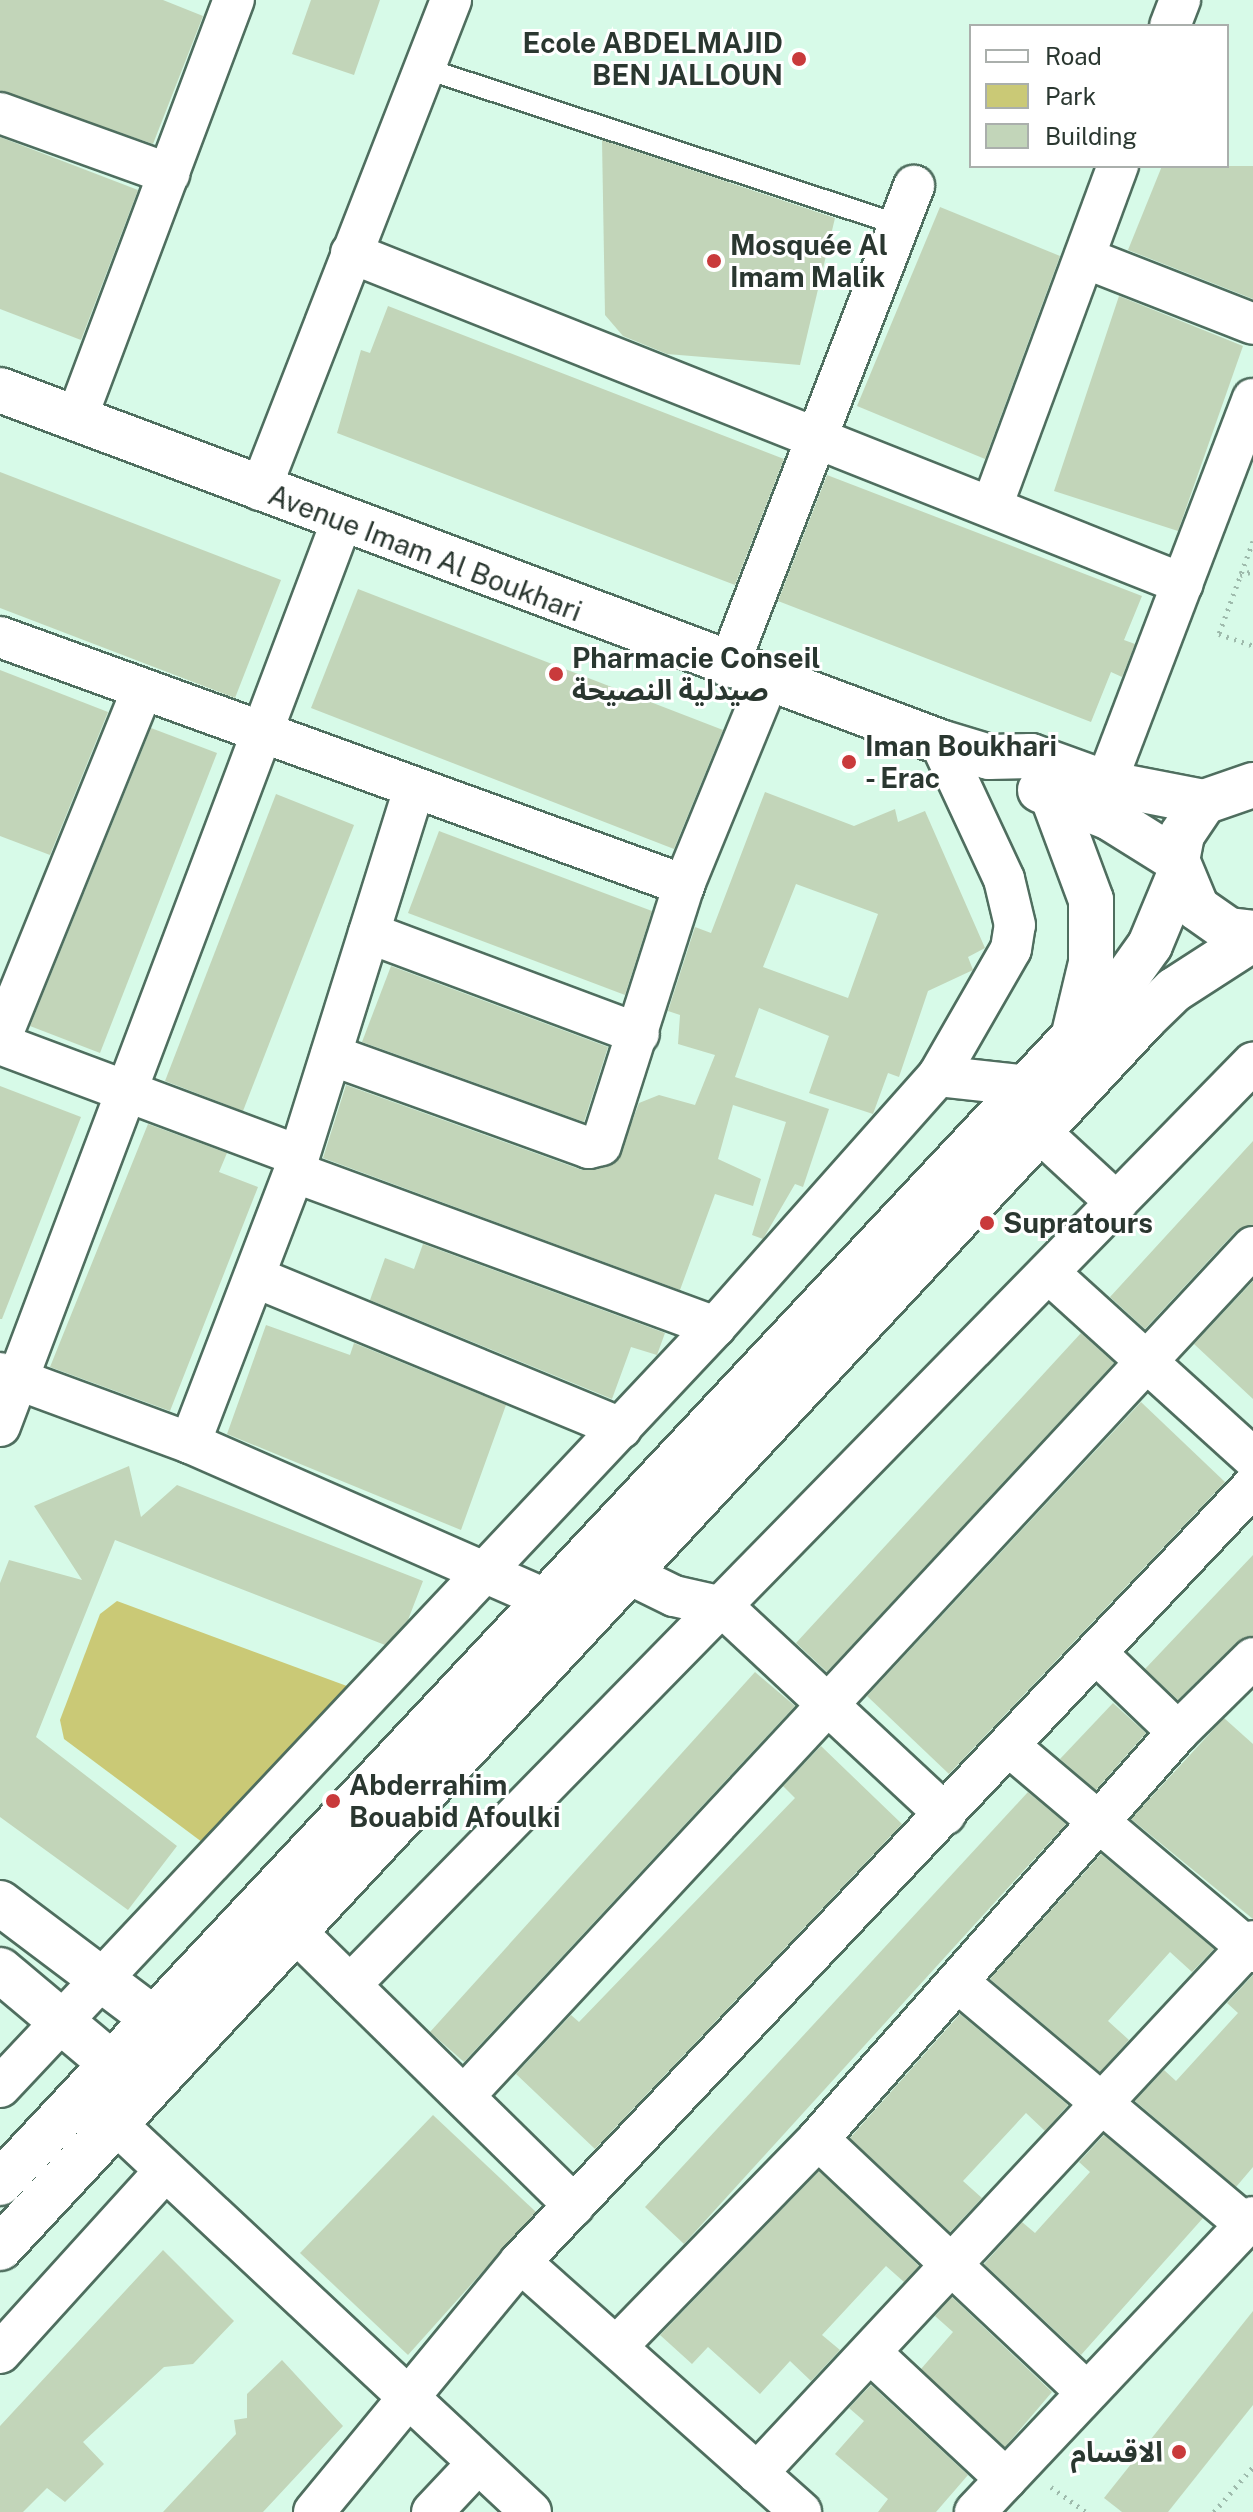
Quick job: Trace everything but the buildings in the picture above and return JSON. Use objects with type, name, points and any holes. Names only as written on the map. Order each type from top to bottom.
[{"type":"main road","name":"Avenue Imam Al Boukhari","points":[[0,390],[77,417],[341,523],[748,675],[940,742],[989,757],[1031,756],[1106,783],[1237,784]]},
{"type":"main road","name":"Avenue Imam Al Boukhari","points":[[989,757],[1020,783],[1110,818],[1179,866]]},
{"type":"main road","points":[[0,2183],[1136,967],[1179,866],[1182,835],[1237,784]]},
{"type":"main road","points":[[1052,795],[1091,900],[1091,963],[1073,1037]]},
{"type":"main road","points":[[1179,866],[1212,921],[1253,933]]},
{"type":"main road","points":[[0,2248],[1039,1131],[1174,990],[1253,939]]},
{"type":"main road","points":[[0,1903],[190,2045]]},
{"type":"main road","points":[[0,1970],[146,2092]]},
{"type":"street","points":[[77,417],[234,0]]},
{"type":"street","points":[[260,490],[451,0]]},
{"type":"street","points":[[1171,24],[1180,0]]},
{"type":"street","points":[[0,113],[169,174]]},
{"type":"street","points":[[992,506],[1117,168]]},
{"type":"street","points":[[331,1055],[594,1148],[604,1143],[818,444],[914,186]]},
{"type":"street","points":[[351,253],[818,444],[992,506],[1183,584]]},
{"type":"street","points":[[1085,258],[1253,324]]},
{"type":"street","points":[[1106,783],[1253,399]]},
{"type":"street","points":[[0,1426],[8,1376],[127,1091],[267,729],[341,523]]},
{"type":"street","points":[[0,637],[141,692],[267,729],[414,790],[684,885]]},
{"type":"street","points":[[141,692],[0,1042],[127,1091],[296,1164],[715,1327]]},
{"type":"street","points":[[0,2087],[106,1981],[715,1327],[938,1076],[1011,949],[1015,925],[1013,901],[940,742]]},
{"type":"street","points":[[190,1443],[257,1278],[414,790]]},
{"type":"street","points":[[369,933],[639,1034]]},
{"type":"street","points":[[350,1985],[1050,1274],[1253,1063]]},
{"type":"street","points":[[938,1076],[1028,1086]]},
{"type":"street","points":[[1039,1131],[1117,1203]]},
{"type":"street","points":[[464,2096],[831,1709],[1253,1247]]},
{"type":"street","points":[[1050,1274],[1152,1359],[1253,1458]]},
{"type":"street","points":[[257,1278],[621,1428]]},
{"type":"street","points":[[8,1376],[190,1443],[488,1568],[545,1599]]},
{"type":"street","points":[[314,2512],[411,2400],[520,2262],[1253,1486]]},
{"type":"street","points":[[629,1574],[674,1596],[723,1607],[945,1814]]},
{"type":"street","points":[[1096,1653],[1178,1732]]},
{"type":"street","points":[[618,2345],[818,2139],[1102,1824],[1178,1732],[1253,1658]]},
{"type":"street","points":[[757,2473],[873,2355],[1096,2101],[1251,1947],[1009,1746]]},
{"type":"street","points":[[296,1932],[574,2205]]},
{"type":"street","points":[[959,1983],[1096,2101],[1249,2221],[1085,2391],[975,2512]]},
{"type":"street","points":[[116,2124],[531,2512]]},
{"type":"street","points":[[818,2139],[1085,2391]]},
{"type":"street","points":[[0,2353],[164,2172]]},
{"type":"street","points":[[520,2262],[618,2345],[801,2512]]},
{"type":"street","points":[[873,2355],[1006,2479]]},
{"type":"street","points":[[432,2512],[478,2463]]},
{"type":"lane","points":[[424,68],[899,225]]},
{"type":"path","points":[[1253,541],[1219,634],[1253,646]]},
{"type":"path","points":[[1240,575],[1253,571]]},
{"type":"path","points":[[1214,2512],[1253,2467]]},
{"type":"green space","points":[[117,1601],[355,1689],[206,1845],[64,1739],[60,1720],[100,1614]]},
{"type":"place","name":"Ecole ABDELMAJID BEN JALLOUN","points":[[799,59]]},
{"type":"place","name":"Mosquée Al Imam Malik","points":[[714,261]]},
{"type":"place","name":"Pharmacie Conseil صيدلية النصيحة","points":[[556,674]]},
{"type":"place","name":"Iman Boukhari - Erac","points":[[849,762]]},
{"type":"place","name":"Supratours","points":[[987,1223]]},
{"type":"place","name":"Abderrahim Bouabid Afoulki","points":[[333,1801]]},
{"type":"place","name":"الاقسام","points":[[1179,2452]]}]
